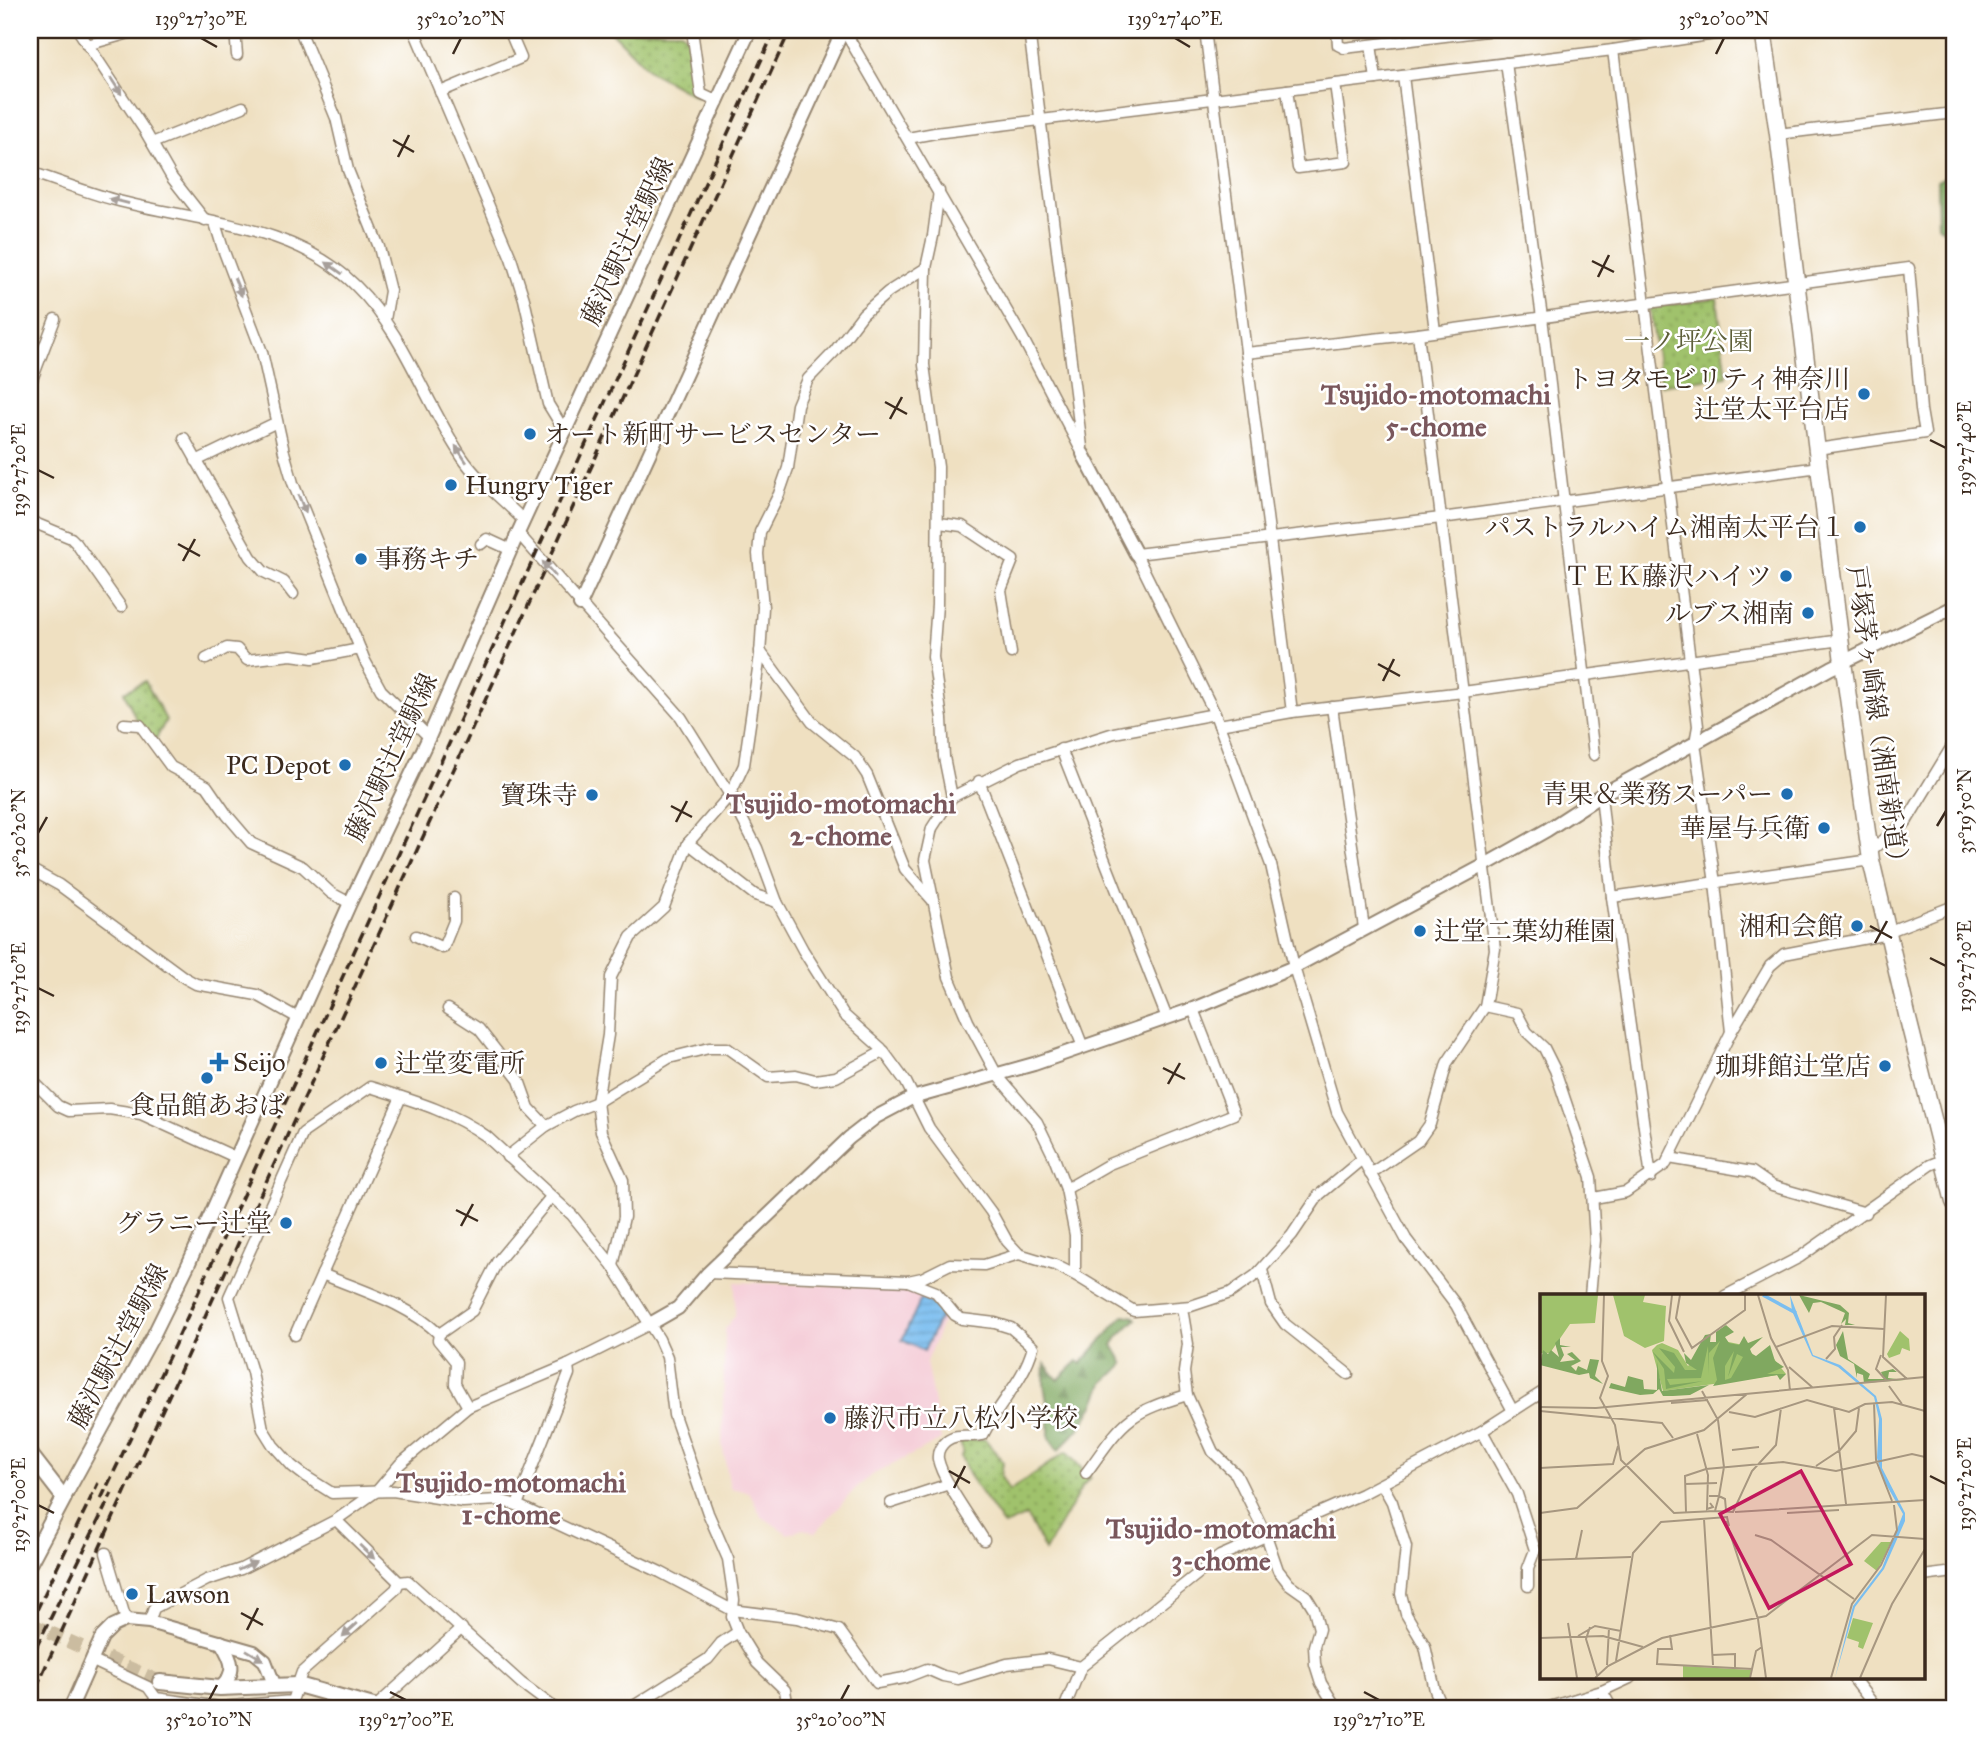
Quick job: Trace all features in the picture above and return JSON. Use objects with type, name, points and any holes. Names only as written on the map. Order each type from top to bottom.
[{"type":"main road","name":"戸塚茅ヶ崎線（湘南新道）","points":[[1763,30],[1870,855],[1888,933],[1949,1157],[1954,1202]]},
{"type":"main road","points":[[30,1454],[64,1498]]},
{"type":"main road","name":"藤沢駅辻堂駅線","points":[[30,1562],[64,1498]]},
{"type":"main road","points":[[160,1682],[220,1688],[298,1685],[378,1708]]},
{"type":"street","points":[[78,30],[172,178],[210,221],[262,352],[293,483],[360,649],[380,690],[429,737]]},
{"type":"street","points":[[87,45],[141,30]]},
{"type":"street","points":[[235,30],[237,55]]},
{"type":"street","points":[[300,30],[336,118],[348,170],[379,247],[390,291],[385,320]]},
{"type":"street","points":[[414,30],[511,258],[524,299],[548,404],[567,430]]},
{"type":"street","points":[[440,92],[521,58],[509,30]]},
{"type":"street","points":[[692,30],[701,94],[718,102]]},
{"type":"street","name":"藤沢駅辻堂駅線","points":[[64,1498],[154,1334],[188,1265],[298,1018],[429,737],[521,527],[750,30]]},
{"type":"street","points":[[844,30],[1022,337],[1136,554],[1215,714],[1271,865],[1294,967],[1337,1112],[1406,1239],[1456,1305],[1513,1411]]},
{"type":"street","points":[[579,605],[844,30]]},
{"type":"street","points":[[1029,30],[1083,454]]},
{"type":"street","points":[[1205,30],[1292,712]]},
{"type":"street","points":[[1337,30],[1338,45],[1344,48],[1495,30]]},
{"type":"street","points":[[908,138],[1613,50],[1740,30]]},
{"type":"street","points":[[1371,45],[1376,79]]},
{"type":"street","points":[[1613,50],[1698,726],[1695,743],[1715,883],[1731,1032]]},
{"type":"street","points":[[1506,63],[1542,317],[1594,755]]},
{"type":"street","points":[[1403,76],[1434,331]]},
{"type":"street","points":[[1287,90],[1298,168],[1346,162],[1335,84]]},
{"type":"street","points":[[152,143],[243,107]]},
{"type":"street","points":[[1778,134],[1954,113]]},
{"type":"street","points":[[30,172],[116,200],[262,233],[314,255],[335,267],[356,286],[385,320],[463,459],[521,527],[579,605],[643,671],[681,716],[730,795],[757,848],[777,902],[803,950],[844,1015],[884,1051],[906,1082],[929,1128],[991,1212],[1007,1241],[1019,1254],[1055,1265],[1133,1311],[1182,1308],[1230,1293],[1262,1270],[1292,1235],[1319,1195],[1361,1160]]},
{"type":"street","points":[[939,191],[926,268],[925,365],[938,467],[937,605],[933,657],[942,719],[944,757],[952,797]]},
{"type":"street","points":[[613,1266],[624,1217],[623,1180],[601,1132],[597,1102],[608,1035],[611,976],[631,937],[664,906],[688,843],[730,795],[744,765],[760,651],[763,607],[758,554],[760,532],[779,494],[788,468],[796,405],[808,379],[834,352],[863,314],[888,292],[926,268]]},
{"type":"street","points":[[1246,353],[1418,334],[1909,268],[1925,433],[1817,449]]},
{"type":"street","points":[[30,385],[55,319]]},
{"type":"street","points":[[1370,1174],[1418,1141],[1430,1124],[1447,1063],[1485,1006],[1495,949],[1418,334]]},
{"type":"street","points":[[197,461],[277,422]]},
{"type":"street","points":[[184,438],[251,557],[264,572],[284,582],[293,594]]},
{"type":"street","points":[[1136,554],[1441,518],[1819,467]]},
{"type":"street","points":[[30,521],[76,542],[121,607]]},
{"type":"street","points":[[939,523],[962,526],[1013,560],[1001,590],[1011,653]]},
{"type":"street","points":[[481,544],[487,539],[511,550]]},
{"type":"street","points":[[149,1622],[155,1608],[207,1580],[241,1569],[336,1520],[377,1491],[400,1464],[468,1407],[568,1365],[678,1308],[708,1273],[849,1138],[876,1117],[912,1098],[997,1075],[1083,1047],[1193,1009],[1294,967],[1485,865],[1601,795],[1843,662],[1954,607]]},
{"type":"street","points":[[1219,725],[1292,712],[1463,692],[1841,639]]},
{"type":"street","points":[[206,659],[228,648],[237,649],[247,660],[291,655],[313,658],[360,649]]},
{"type":"street","points":[[760,651],[811,722],[855,757],[867,775],[905,869],[934,903]]},
{"type":"street","points":[[1332,707],[1364,928]]},
{"type":"street","points":[[1075,1275],[1075,1235],[1066,1189],[1054,1155],[1037,1122],[997,1075],[968,1021],[949,977],[925,860],[932,828],[952,797],[979,781],[1020,763],[1114,733],[1215,714]]},
{"type":"street","points":[[124,724],[141,725],[171,767],[207,786],[251,843],[303,867],[331,894],[351,903]]},
{"type":"street","points":[[1612,897],[1715,883],[1870,855],[1906,822],[1954,743]]},
{"type":"street","points":[[1062,750],[1167,1018]]},
{"type":"street","points":[[979,781],[1083,1047]]},
{"type":"street","points":[[1601,795],[1612,897],[1651,1177]]},
{"type":"street","points":[[688,843],[755,895],[777,902]]},
{"type":"street","points":[[30,869],[59,885],[185,978],[196,984],[257,995],[298,1018]]},
{"type":"street","points":[[416,936],[443,948],[454,921],[454,898]]},
{"type":"street","points":[[1594,1198],[1626,1192],[1666,1164],[1731,1032],[1770,966],[1784,954],[1888,933],[1954,906]]},
{"type":"street","points":[[1485,1006],[1517,1013],[1527,1032],[1544,1048],[1555,1070],[1591,1177],[1595,1240],[1590,1294]]},
{"type":"street","points":[[448,1009],[479,1029],[519,1080],[529,1108],[546,1126]]},
{"type":"street","points":[[1066,1189],[1109,1164],[1234,1114],[1193,1009]]},
{"type":"street","points":[[507,1157],[546,1126],[597,1102],[669,1058],[709,1048],[727,1048],[768,1077],[796,1075],[815,1080],[836,1077],[884,1051]]},
{"type":"street","points":[[30,1078],[58,1106],[69,1111],[109,1109],[141,1114],[235,1157]]},
{"type":"street","points":[[788,1709],[785,1690],[757,1662],[738,1632],[732,1610],[734,1600],[728,1559],[708,1513],[674,1415],[667,1357],[650,1324],[613,1266],[572,1215],[471,1125],[440,1110],[370,1087],[303,1133],[229,1297],[251,1372],[263,1429],[292,1466],[332,1493],[377,1491],[463,1502],[498,1500],[517,1505],[660,1572],[732,1610],[797,1618],[839,1630],[877,1683],[904,1678],[927,1669],[958,1679],[1007,1664],[1048,1658],[1080,1667]]},
{"type":"street","points":[[295,1335],[401,1097]]},
{"type":"street","points":[[1729,1294],[1800,1257],[1866,1213],[1930,1165],[1949,1157]]},
{"type":"street","points":[[1669,1158],[1752,1172],[1772,1186],[1866,1213]]},
{"type":"street","points":[[468,1407],[455,1384],[456,1362],[438,1340],[439,1334],[472,1311],[497,1262],[551,1197]]},
{"type":"street","points":[[708,1273],[908,1281],[922,1278],[950,1264],[984,1265],[1019,1254]]},
{"type":"street","points":[[1262,1270],[1271,1304],[1284,1324],[1348,1374]]},
{"type":"street","points":[[322,1274],[409,1311],[439,1334]]},
{"type":"street","points":[[908,1281],[936,1292],[955,1315],[962,1319],[1011,1328],[1033,1347],[1018,1383],[983,1435],[958,1435],[947,1440],[938,1451],[938,1461],[949,1483],[984,1540]]},
{"type":"street","points":[[1182,1308],[1188,1343],[1184,1372],[1187,1395],[1213,1452],[1236,1474],[1266,1535],[1278,1570],[1289,1584],[1306,1596],[1314,1609],[1319,1629],[1314,1646],[1315,1664],[1321,1683],[1337,1709]]},
{"type":"street","points":[[517,1505],[569,1374],[568,1365]]},
{"type":"street","points":[[1086,1473],[1131,1418],[1161,1403],[1187,1395]]},
{"type":"street","points":[[1064,1709],[1080,1667],[1220,1556],[1382,1484],[1482,1432],[1540,1395]]},
{"type":"street","points":[[1482,1432],[1517,1494],[1535,1550],[1528,1568],[1528,1586]]},
{"type":"street","points":[[891,1503],[905,1493],[949,1483]]},
{"type":"street","points":[[1382,1484],[1397,1514],[1406,1547],[1401,1594],[1406,1614],[1425,1647],[1435,1690],[1443,1709]]},
{"type":"street","points":[[336,1520],[399,1582]]},
{"type":"street","points":[[106,1553],[126,1620]]},
{"type":"street","points":[[1924,1576],[1954,1572]]},
{"type":"street","points":[[399,1582],[408,1581],[521,1683],[556,1709]]},
{"type":"street","points":[[93,1661],[148,1687],[156,1698],[220,1708],[292,1701],[302,1672],[396,1589],[399,1582]]},
{"type":"street","points":[[70,1709],[102,1637],[113,1626],[126,1620],[149,1622],[254,1652],[265,1661],[274,1684]]},
{"type":"street","points":[[378,1708],[462,1628]]},
{"type":"street","points":[[629,1709],[708,1659],[721,1643],[738,1632]]},
{"type":"street","points":[[220,1688],[233,1670],[232,1659],[221,1642]]},
{"type":"street","points":[[1543,1709],[1602,1691],[1626,1680]]},
{"type":"street","points":[[1855,1680],[1877,1709]]},
{"type":"street","points":[[1602,1691],[1612,1709]]},
{"type":"street","points":[[150,1709],[156,1698]]},
{"type":"shaded area","name":"藤沢市立八松小学校","points":[[735,1282],[912,1289],[935,1299],[950,1314],[943,1321],[926,1362],[941,1440],[874,1474],[856,1488],[815,1533],[803,1529],[788,1534],[761,1516],[749,1492],[730,1488],[722,1444],[725,1329],[735,1315]]},
{"type":"green space","points":[[610,30],[681,31],[688,38],[697,97],[651,72]]},
{"type":"green space","points":[[1954,172],[1954,239],[1938,225],[1937,181]]},
{"type":"green space","name":"一ノ坪公園","points":[[1717,298],[1727,376],[1661,385],[1650,307]]},
{"type":"green space","points":[[145,681],[166,720],[155,741],[138,723],[124,692]]},
{"type":"green space","points":[[1124,1315],[1136,1319],[1113,1345],[1124,1364],[1103,1383],[1080,1428],[1058,1451],[1049,1438],[1045,1364],[1058,1380],[1078,1361],[1081,1364]]},
{"type":"green space","points":[[985,1439],[1003,1462],[1001,1477],[1009,1491],[1066,1452],[1090,1477],[1045,1551],[1027,1516],[1004,1526],[968,1474],[961,1456],[963,1452],[960,1441]]},
{"type":"water","points":[[921,1299],[944,1309],[924,1351],[902,1340]]},
{"type":"tunnel","points":[[30,1624],[160,1682]]},
{"type":"railway","points":[[101,1499],[174,1346],[775,30]]},
{"type":"railway","points":[[30,1701],[790,30]]},
{"type":"railway","points":[[30,1624],[98,1483]]},
{"type":"railway","points":[[30,1660],[112,1493]]},
{"type":"place","name":"トヨタモビリティ神奈川 辻堂太平台店","points":[[1864,394]]},
{"type":"place","name":"オート新町サービスセンター","points":[[530,434]]},
{"type":"place","name":"Hungry Tiger","points":[[451,485]]},
{"type":"place","name":"パストラルハイム湘南太平台１","points":[[1860,527]]},
{"type":"place","name":"事務キチ","points":[[361,559]]},
{"type":"place","name":"ＴＥＫ藤沢ハイツ","points":[[1786,576]]},
{"type":"place","name":"ルブス湘南","points":[[1808,613]]},
{"type":"place","name":"PC Depot","points":[[345,765]]},
{"type":"place","name":"青果＆業務スーパー","points":[[1787,794]]},
{"type":"place","name":"寶珠寺","points":[[592,795]]},
{"type":"place","name":"華屋与兵衛","points":[[1824,828]]},
{"type":"place","name":"湘和会館","points":[[1857,926]]},
{"type":"place","name":"辻堂二葉幼稚園","points":[[1420,931]]},
{"type":"place","name":"Seijo","points":[[219,1062]]},
{"type":"place","name":"辻堂変電所","points":[[381,1063]]},
{"type":"place","name":"珈琲館辻堂店","points":[[1885,1066]]},
{"type":"place","name":"食品館あおば","points":[[207,1078]]},
{"type":"place","name":"グラニー辻堂","points":[[286,1223]]},
{"type":"place","name":"藤沢市立八松小学校","points":[[830,1418]]},
{"type":"place","name":"Lawson","points":[[132,1594]]},
{"type":"district","name":"Tsujido-motomachi 5-chome","points":[[1436,410]]},
{"type":"district","name":"Tsujido-motomachi 2-chome","points":[[841,819]]},
{"type":"district","name":"Tsujido-motomachi 1-chome","points":[[511,1498]]},
{"type":"district","name":"Tsujido-motomachi 3-chome","points":[[1221,1544]]}]
